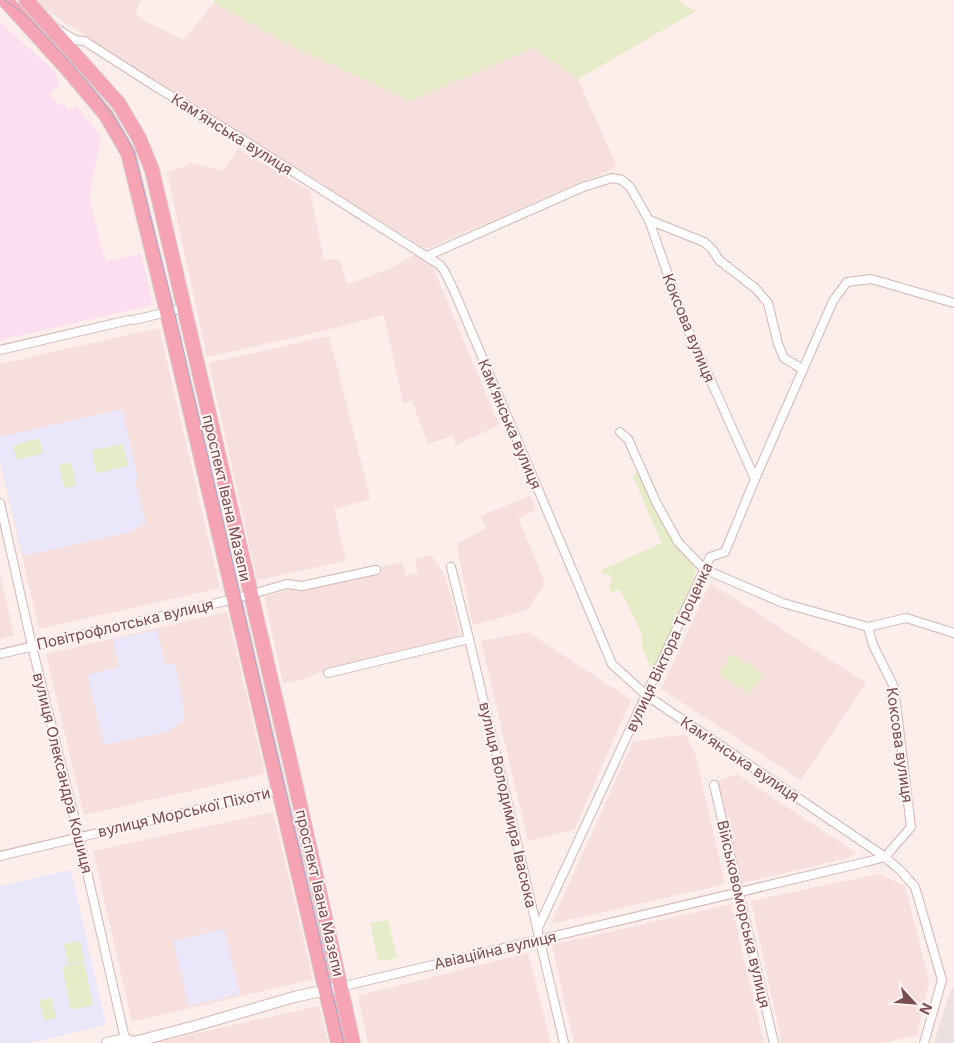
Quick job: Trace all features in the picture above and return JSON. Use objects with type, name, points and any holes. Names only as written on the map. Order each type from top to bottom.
[{"type":"highway","name":"проспект Івана Мазепи","points":[[5,0],[69,70],[106,115],[128,153],[280,790],[338,1043]]},
{"type":"highway","name":"проспект Івана Мазепи","points":[[26,0],[118,104],[139,138],[152,170],[302,812],[353,1043]]},
{"type":"street","points":[[0,0],[5,0]]},
{"type":"street","name":"Камʼянська вулиця","points":[[46,22],[75,40],[85,41],[153,86],[237,136],[440,265],[455,293],[612,664],[646,695],[902,870],[915,887],[942,980],[924,1043]]},
{"type":"street","name":"Коксова вулиця","points":[[427,256],[577,189],[612,178],[622,180],[630,187],[649,220],[684,321],[754,480]]},
{"type":"street","points":[[649,220],[704,242],[712,249],[719,260],[755,288],[768,303],[778,344],[784,358],[802,370]]},
{"type":"street","name":"вулиця Віктора Троценка","points":[[537,930],[704,569],[710,557],[725,552],[802,370],[833,302],[846,282],[871,279],[954,303]]},
{"type":"street","points":[[0,350],[184,308]]},
{"type":"street","points":[[620,432],[628,439],[656,502],[678,542],[704,569],[783,603],[868,627],[906,618],[954,634]]},
{"type":"street","name":"вулиця Олександра Кошиця","points":[[0,504],[125,1041]]},
{"type":"street","name":"вулиця Володимира Івасюка","points":[[451,567],[564,1043]]},
{"type":"street","name":"Повітрофлотська вулиця","points":[[0,654],[234,599],[287,584],[302,586],[376,570]]},
{"type":"street","name":"Коксова вулиця","points":[[868,627],[873,645],[894,687],[911,827],[884,857]]},
{"type":"street","points":[[328,673],[469,639]]},
{"type":"street","name":"Військовоморська вулиця","points":[[714,785],[774,1043]]},
{"type":"street","name":"вулиця Морської Піхоти","points":[[0,856],[280,790]]},
{"type":"street","name":"Авіаційна вулиця","points":[[107,1043],[134,1042],[294,997],[739,893],[884,857]]},
{"type":"shaded area","points":[[35,0],[141,0],[135,14],[183,40],[214,3],[292,46],[410,101],[533,48],[578,79],[617,167],[426,249],[154,80],[38,5]]},
{"type":"shaded area","points":[[0,22],[55,72],[59,84],[50,95],[58,105],[62,103],[69,111],[76,105],[101,137],[89,197],[105,262],[141,253],[153,305],[0,340]]},
{"type":"shaded area","points":[[238,149],[310,191],[324,260],[339,259],[347,284],[387,270],[416,254],[431,263],[499,425],[456,445],[453,436],[428,444],[412,401],[403,403],[384,315],[207,357],[167,172],[191,163],[223,171]]},
{"type":"shaded area","points":[[159,328],[220,588],[39,629],[0,462],[0,364]]},
{"type":"shaded area","points":[[329,336],[370,497],[368,500],[334,509],[346,561],[257,580],[209,363]]},
{"type":"shaded area","points":[[122,409],[138,478],[135,481],[146,523],[130,532],[23,556],[0,462],[0,437]]},
{"type":"shaded area","points":[[530,496],[536,510],[518,518],[545,583],[527,610],[473,625],[457,548],[459,543],[486,528],[480,516]]},
{"type":"shaded area","points":[[431,555],[443,572],[455,611],[460,637],[331,668],[304,679],[283,684],[264,596],[382,570],[383,566],[402,562],[406,576],[418,573],[415,559]]},
{"type":"shaded area","points":[[0,575],[14,635],[0,639]]},
{"type":"shaded area","points":[[710,583],[866,683],[801,780],[661,689]]},
{"type":"shaded area","points":[[227,612],[265,774],[84,815],[46,654]]},
{"type":"shaded area","points":[[157,630],[165,665],[175,664],[184,706],[182,711],[185,721],[178,723],[170,731],[104,745],[87,675],[119,667],[113,639]]},
{"type":"shaded area","points":[[528,632],[631,700],[574,830],[528,841],[481,641]]},
{"type":"shaded area","points":[[686,735],[696,756],[725,884],[551,924],[633,742]]},
{"type":"shaded area","points":[[737,774],[856,853],[847,858],[742,883],[718,781]]},
{"type":"shaded area","points":[[273,812],[313,979],[132,1022],[93,851]]},
{"type":"shaded area","points":[[71,870],[106,1025],[29,1043],[0,1043],[0,886]]},
{"type":"shaded area","points":[[878,874],[905,886],[929,982],[917,1035],[883,1043],[782,1043],[751,901]]},
{"type":"shaded area","points":[[731,904],[764,1043],[574,1043],[552,945]]},
{"type":"shaded area","points":[[224,929],[240,994],[189,1006],[173,941]]},
{"type":"shaded area","points":[[528,953],[551,1043],[368,1043],[358,996]]},
{"type":"shaded area","points":[[954,985],[954,1043],[934,1043],[949,995]]},
{"type":"shaded area","points":[[319,1006],[328,1043],[153,1043]]},
{"type":"green space","points":[[214,0],[679,0],[682,4],[696,11],[578,79],[533,48],[410,101],[292,46],[214,3]]},
{"type":"green space","points":[[39,438],[43,453],[17,460],[13,446]]},
{"type":"green space","points":[[123,444],[128,466],[96,473],[92,450]]},
{"type":"green space","points":[[71,462],[76,486],[64,488],[59,465]]},
{"type":"green space","points":[[636,472],[640,473],[664,526],[695,568],[695,576],[656,666],[653,667],[649,665],[642,647],[642,634],[620,590],[611,592],[609,587],[612,577],[609,574],[603,574],[601,570],[662,543],[633,477]]},
{"type":"green space","points":[[731,654],[763,673],[750,694],[719,674]]},
{"type":"green space","points":[[388,920],[397,958],[378,961],[370,923]]},
{"type":"green space","points":[[80,941],[84,961],[68,964],[64,944]]},
{"type":"green space","points":[[84,962],[93,1005],[71,1010],[62,967]]},
{"type":"green space","points":[[52,998],[56,1018],[44,1021],[39,1000]]},
{"type":"tram line","points":[[4,0],[30,20],[65,56],[108,109],[134,152],[174,310],[344,1043]]}]
